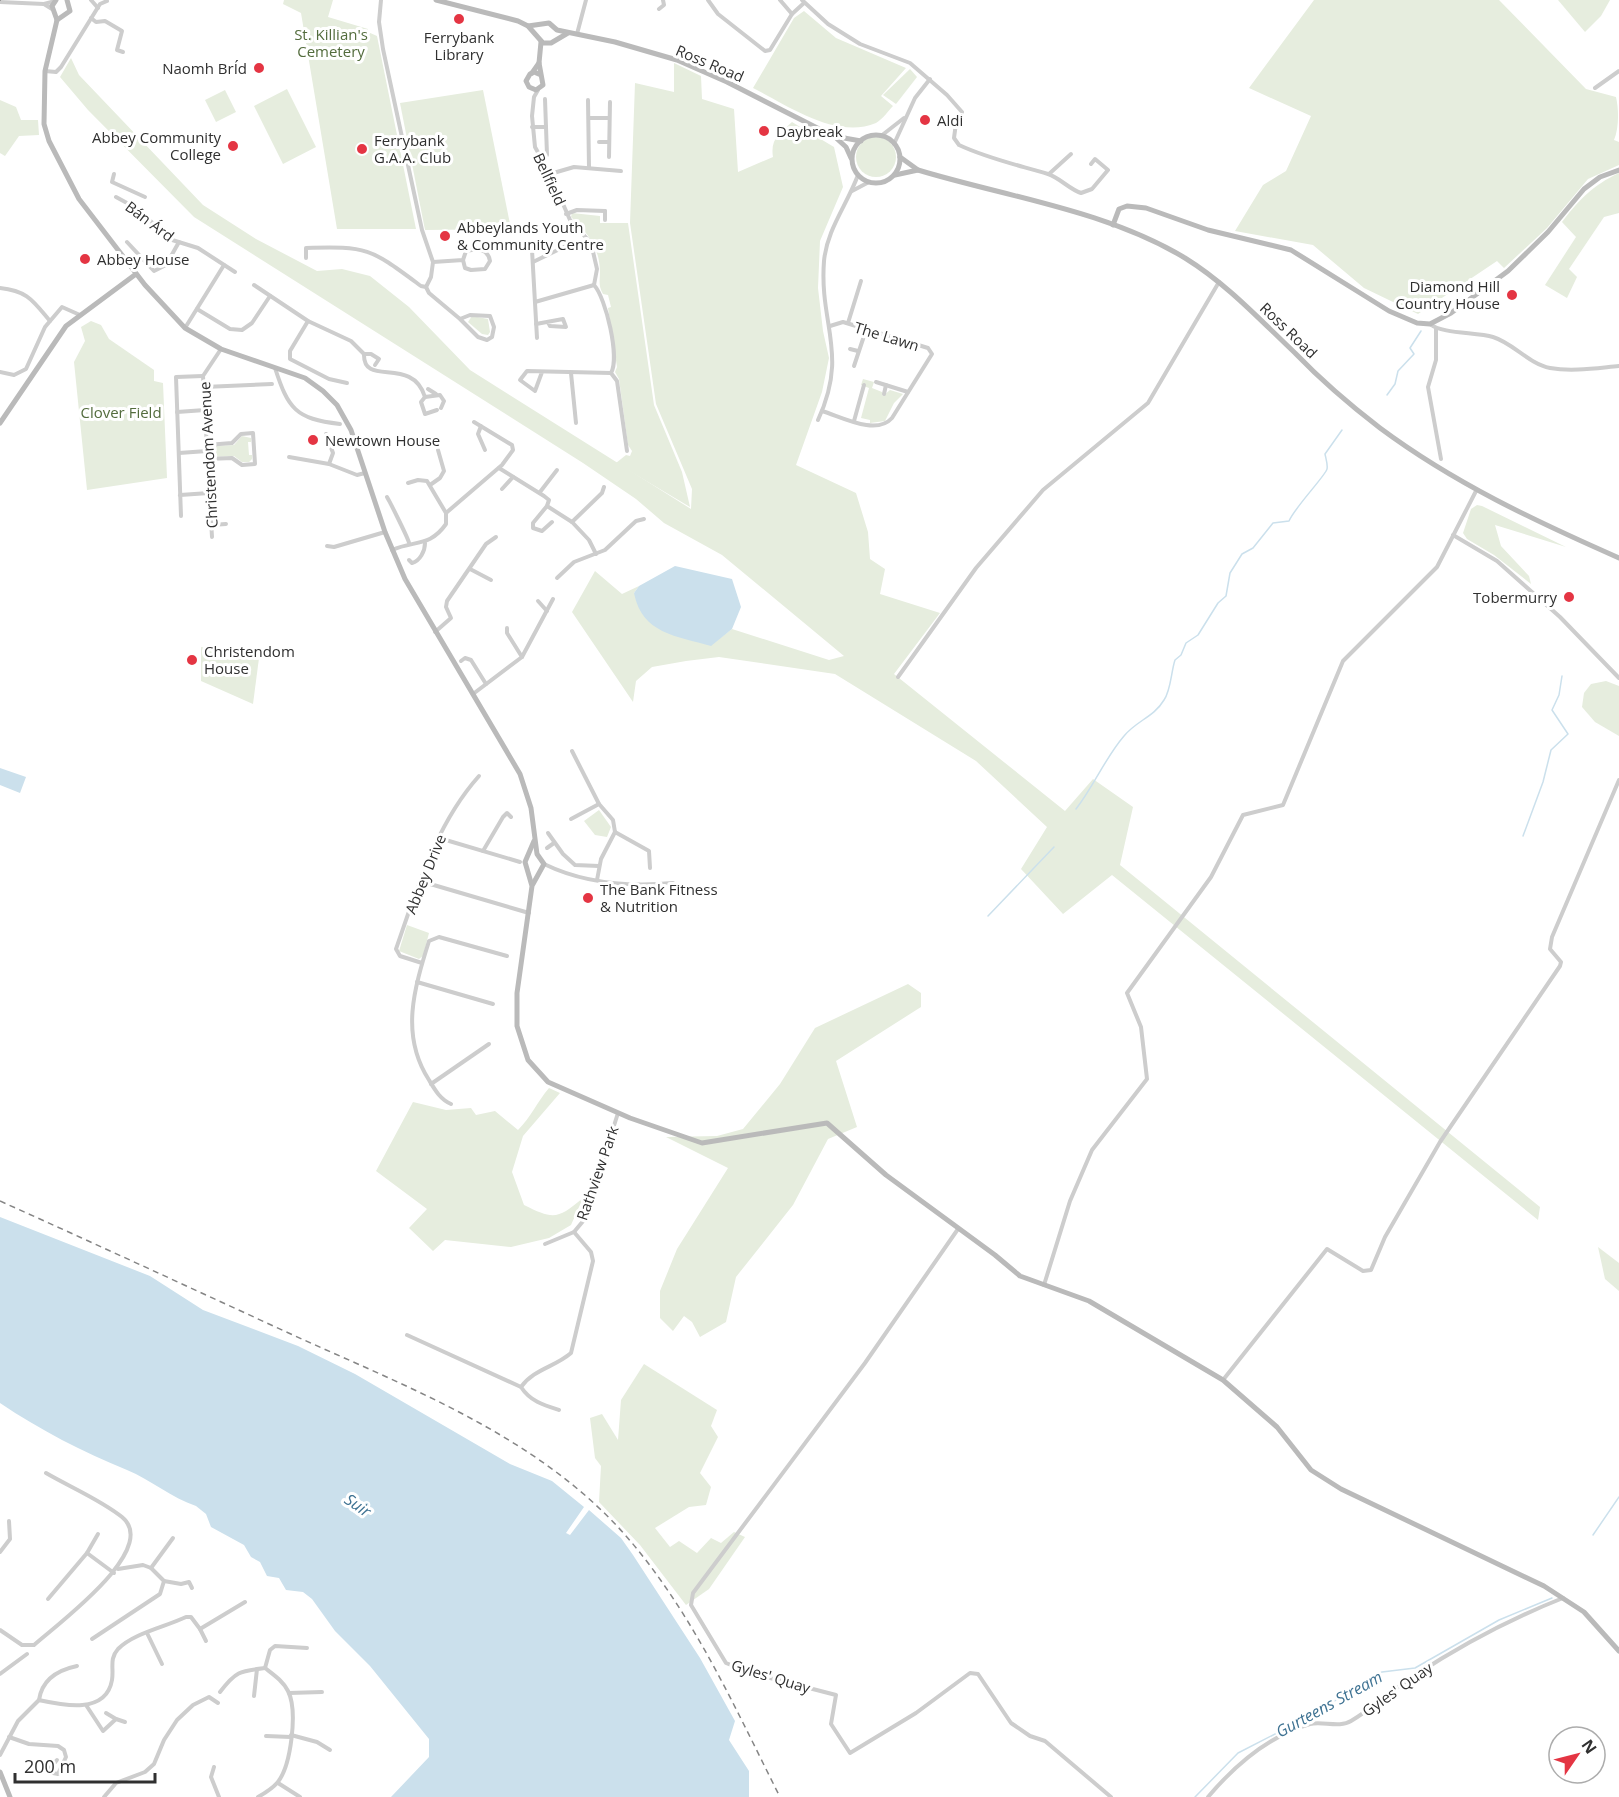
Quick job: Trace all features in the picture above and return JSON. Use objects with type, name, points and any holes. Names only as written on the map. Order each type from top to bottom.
[{"type":"street","points":[[0,2],[44,4],[55,0],[56,15],[45,71],[46,130],[79,200],[136,274],[185,328],[221,349],[305,378],[331,398],[349,426],[392,550],[435,633],[520,774],[531,808],[534,841],[542,868]]},
{"type":"street","points":[[92,0],[98,8]]},
{"type":"street","points":[[381,0],[380,34],[422,230],[433,262],[431,277],[426,287]]},
{"type":"street","points":[[436,0],[501,16],[528,26],[537,34],[542,52],[539,63],[526,81],[530,88],[539,89],[544,82],[539,63]]},
{"type":"street","points":[[578,34],[586,0]]},
{"type":"street","points":[[659,9],[664,5],[663,0]]},
{"type":"street","points":[[708,0],[726,21],[765,51],[774,45],[792,14],[803,2],[842,33],[860,44],[899,57],[930,80],[962,112],[954,128],[954,138],[959,145],[1008,164],[1025,166],[1049,174],[1073,190],[1084,193],[1092,189],[1108,170],[1095,159],[1091,164]]},
{"type":"street","points":[[780,0],[792,14]]},
{"type":"street","points":[[56,15],[70,11],[68,1]]},
{"type":"street","points":[[45,71],[56,72],[64,64],[90,18],[107,1]]},
{"type":"street","points":[[44,4],[56,15]]},
{"type":"street","points":[[90,18],[96,22],[105,21],[122,31],[117,50],[123,52]]},
{"type":"street","points":[[528,26],[549,23],[556,30],[553,41]]},
{"type":"street","points":[[537,34],[542,25]]},
{"type":"street","name":"Ross Road","points":[[556,30],[641,49],[693,66],[834,136]]},
{"type":"street","points":[[542,52],[553,41],[570,32]]},
{"type":"street","points":[[541,42],[553,41]]},
{"type":"street","points":[[1595,88],[1619,71]]},
{"type":"street","points":[[532,73],[541,75]]},
{"type":"street","points":[[894,144],[915,98],[930,80]]},
{"type":"street","name":"Bellfield","points":[[530,88],[534,97],[532,127],[535,147],[550,174],[566,214],[588,238],[593,248],[597,276],[594,285]]},
{"type":"street","name":"Bellfield","points":[[534,97],[539,89]]},
{"type":"street","points":[[545,99],[547,155]]},
{"type":"street","points":[[588,100],[590,168]]},
{"type":"street","points":[[609,157],[610,102]]},
{"type":"street","points":[[881,136],[905,117]]},
{"type":"street","points":[[589,118],[609,118]]},
{"type":"street","points":[[532,127],[546,127]]},
{"type":"street","points":[[834,136],[861,141]]},
{"type":"street","points":[[834,136],[846,147],[858,175],[869,182],[882,183],[894,175],[918,170]]},
{"type":"street","points":[[852,159],[854,149],[861,141],[869,136],[881,136],[894,144],[900,157],[918,170]]},
{"type":"street","points":[[599,142],[609,142]]},
{"type":"street","points":[[1049,174],[1071,154]]},
{"type":"street","points":[[894,175],[900,157]]},
{"type":"street","points":[[603,169],[604,160]]},
{"type":"street","points":[[550,174],[565,168],[621,171]]},
{"type":"street","name":"Ross Road","points":[[918,170],[1113,225],[1166,247],[1219,282],[1328,384],[1380,428],[1476,491],[1619,558]]},
{"type":"street","points":[[1113,225],[1119,209],[1138,206],[1156,210],[1208,230],[1291,250],[1389,311],[1417,323],[1430,324],[1451,313],[1508,271],[1548,232],[1584,189],[1600,177],[1619,170]]},
{"type":"street","name":"Bán Árd","points":[[114,174],[112,182],[145,197]]},
{"type":"street","points":[[818,420],[830,390],[835,360],[824,288],[827,243],[839,212],[852,192],[858,175]]},
{"type":"street","points":[[852,192],[869,182]]},
{"type":"street","name":"Bán Árd","points":[[125,189],[119,198],[138,209],[162,234],[198,248],[235,272]]},
{"type":"street","points":[[566,214],[577,210],[605,212],[610,208]]},
{"type":"street","points":[[605,212],[605,220]]},
{"type":"street","points":[[127,242],[135,248],[150,268],[160,270],[166,266],[179,242]]},
{"type":"street","points":[[533,262],[572,243]]},
{"type":"street","points":[[306,258],[306,248],[364,249],[387,260],[426,287],[429,293],[482,339],[487,340],[492,337],[494,327],[490,316],[470,315],[460,319]]},
{"type":"street","points":[[482,250],[488,254],[490,261],[486,268],[471,270],[465,268],[463,260],[466,251],[482,250]]},
{"type":"street","points":[[532,250],[537,338]]},
{"type":"street","points":[[433,262],[463,260]]},
{"type":"street","points":[[185,328],[224,265]]},
{"type":"street","points":[[0,423],[66,326],[136,274]]},
{"type":"street","points":[[848,324],[861,281]]},
{"type":"street","points":[[898,677],[976,568],[1043,490],[1148,404],[1219,282]]},
{"type":"street","points":[[254,285],[308,321],[351,341],[364,354],[365,364],[373,371],[398,372],[419,387],[425,397]]},
{"type":"street","points":[[535,302],[551,300],[594,285],[603,299],[607,316],[615,363],[611,373]]},
{"type":"street","points":[[0,288],[28,295],[50,321]]},
{"type":"street","points":[[197,309],[230,329],[242,330],[252,323],[270,296]]},
{"type":"street","points":[[0,372],[14,375],[26,369],[50,321],[62,307],[80,315]]},
{"type":"street","points":[[308,321],[290,351],[290,358],[329,379],[347,382]]},
{"type":"street","points":[[536,324],[548,322]]},
{"type":"street","name":"The Lawn","points":[[822,411],[873,427],[883,426],[892,418],[932,352],[928,348],[848,324],[830,326]]},
{"type":"street","points":[[1430,324],[1436,329],[1469,332],[1495,338],[1515,347],[1544,366],[1552,368],[1586,369],[1619,366]]},
{"type":"street","points":[[1436,329],[1436,360],[1428,387],[1441,459]]},
{"type":"street","points":[[854,366],[866,330]]},
{"type":"street","points":[[181,516],[176,377],[204,374],[221,349]]},
{"type":"street","points":[[850,349],[858,351]]},
{"type":"street","points":[[364,354],[371,354],[379,359],[375,365]]},
{"type":"street","points":[[274,367],[293,410],[300,415],[340,424]]},
{"type":"street","points":[[541,372],[535,391],[520,380],[526,371],[611,373]]},
{"type":"street","points":[[571,373],[576,423]]},
{"type":"street","points":[[611,373],[617,381],[627,451]]},
{"type":"street","name":"Christendom Avenue","points":[[204,374],[212,537]]},
{"type":"street","points":[[876,382],[908,392]]},
{"type":"street","points":[[204,387],[272,384]]},
{"type":"street","points":[[854,421],[864,385]]},
{"type":"street","points":[[884,394],[886,385]]},
{"type":"street","points":[[428,389],[436,394],[444,401],[439,409],[425,414],[421,402],[425,397],[436,394]]},
{"type":"street","points":[[177,412],[205,410]]},
{"type":"street","points":[[446,513],[499,468],[513,448],[474,422]]},
{"type":"street","points":[[481,426],[478,434],[485,450]]},
{"type":"street","points":[[207,445],[232,443],[241,434],[253,433],[255,464],[242,465],[232,458],[208,459]]},
{"type":"street","points":[[326,434],[333,453],[329,464]]},
{"type":"street","points":[[430,485],[444,471],[438,450]]},
{"type":"street","points":[[179,453],[207,451]]},
{"type":"street","points":[[289,457],[329,464],[357,475],[365,473]]},
{"type":"street","points":[[499,468],[540,492],[549,500],[547,506],[527,530]]},
{"type":"street","points":[[540,492],[557,470]]},
{"type":"street","points":[[502,489],[513,477]]},
{"type":"street","points":[[392,550],[410,543],[425,543],[443,529],[448,520],[430,485],[422,480],[408,483]]},
{"type":"street","points":[[572,522],[602,493],[604,487]]},
{"type":"street","points":[[1044,1285],[1070,1201],[1092,1150],[1147,1079],[1141,1028],[1127,993],[1223,858],[1243,815],[1282,805],[1343,661],[1437,567],[1476,491]]},
{"type":"street","points":[[180,495],[209,493]]},
{"type":"street","points":[[387,497],[400,526],[409,536],[410,543]]},
{"type":"street","points":[[547,506],[572,522],[589,540],[596,554]]},
{"type":"street","points":[[557,578],[574,562],[605,550],[636,521],[644,519]]},
{"type":"street","points":[[533,523],[533,528],[539,532],[552,522]]},
{"type":"street","points":[[211,525],[226,524]]},
{"type":"street","points":[[327,546],[334,547],[385,532]]},
{"type":"street","points":[[1453,536],[1505,568],[1560,617],[1619,678]]},
{"type":"street","points":[[435,633],[451,618],[446,608],[447,601],[486,544],[496,537]]},
{"type":"street","points":[[409,560],[412,562],[419,559],[425,549],[425,543]]},
{"type":"street","points":[[470,569],[492,580]]},
{"type":"street","points":[[473,693],[522,657],[553,599]]},
{"type":"street","points":[[538,601],[547,611]]},
{"type":"street","points":[[507,628],[507,633],[522,657]]},
{"type":"street","points":[[460,661],[465,658],[471,660],[486,684]]},
{"type":"street","points":[[572,751],[599,804],[613,820],[614,834],[601,859],[597,880]]},
{"type":"street","name":"Abbey Drive","points":[[422,963],[396,952],[420,881],[439,838],[464,794],[479,776]]},
{"type":"street","points":[[1223,1380],[1327,1248],[1363,1271],[1371,1270],[1385,1237],[1440,1142],[1560,966],[1561,962],[1550,949],[1552,937],[1619,780]]},
{"type":"street","points":[[571,819],[599,804]]},
{"type":"street","points":[[483,851],[503,817],[507,813],[511,817]]},
{"type":"street","points":[[548,833],[554,843],[576,865],[599,866]]},
{"type":"street","points":[[614,834],[650,851],[650,868]]},
{"type":"street","points":[[439,838],[520,862]]},
{"type":"street","points":[[534,841],[525,865],[530,872],[532,885],[517,993],[517,1026],[528,1060],[548,1082],[618,1113],[702,1143],[827,1123],[886,1175],[1020,1276],[1089,1301],[1223,1380],[1277,1427],[1311,1470],[1341,1489],[1544,1586],[1584,1612],[1619,1651]]},
{"type":"street","points":[[547,848],[554,843]]},
{"type":"street","points":[[530,855],[537,854]]},
{"type":"street","points":[[532,885],[542,868]]},
{"type":"street","points":[[530,872],[542,868],[555,869],[597,880],[638,886],[674,883]]},
{"type":"street","points":[[420,881],[529,913]]},
{"type":"street","points":[[451,1104],[440,1097],[431,1084],[419,1063],[410,1033],[411,1012],[417,982],[429,941],[435,937],[507,956]]},
{"type":"street","points":[[417,982],[493,1004]]},
{"type":"street","points":[[431,1084],[489,1044]]},
{"type":"street","name":"Rathview Park","points":[[545,1244],[574,1232],[584,1220],[618,1113]]},
{"type":"street","name":"Gyles' Quay","points":[[958,1229],[865,1363],[693,1593],[691,1605],[726,1664],[751,1673],[836,1695],[831,1724],[850,1753],[916,1713],[970,1673],[978,1674],[1011,1723],[1030,1736],[1045,1741],[1111,1797]]},
{"type":"street","name":"Rathview Park","points":[[521,1386],[542,1369],[560,1363],[571,1353],[593,1261],[591,1252],[574,1232]]},
{"type":"street","points":[[407,1335],[521,1386],[525,1394],[540,1404],[559,1410]]},
{"type":"street","points":[[0,1630],[22,1645],[34,1645],[116,1571],[130,1546],[132,1539],[128,1524],[123,1518],[46,1473]]},
{"type":"street","points":[[0,1552],[10,1539],[9,1521]]},
{"type":"street","points":[[48,1599],[87,1552],[98,1534]]},
{"type":"street","points":[[151,1568],[173,1538]]},
{"type":"street","points":[[87,1552],[116,1571],[143,1565],[151,1568],[164,1581],[181,1584],[189,1582],[192,1588]]},
{"type":"street","points":[[92,1639],[158,1597],[163,1590],[164,1581]]},
{"type":"street","name":"Gyles' Quay","points":[[1208,1797],[1239,1762],[1277,1738],[1311,1724],[1348,1723],[1413,1676],[1470,1642],[1514,1617],[1563,1598]]},
{"type":"street","points":[[200,1629],[245,1602]]},
{"type":"street","points":[[39,1700],[86,1706],[109,1689],[112,1680],[111,1660],[116,1651],[123,1645],[186,1617],[191,1617],[206,1641]]},
{"type":"street","points":[[147,1634],[162,1664]]},
{"type":"street","points":[[265,1668],[270,1650],[275,1646],[307,1648]]},
{"type":"street","points":[[0,1674],[27,1654]]},
{"type":"street","points":[[0,1755],[18,1721],[39,1700],[44,1686],[53,1675],[77,1666]]},
{"type":"street","points":[[220,1692],[232,1676],[246,1669],[265,1668],[279,1678],[289,1693],[291,1736],[288,1758],[278,1783],[258,1797]]},
{"type":"street","points":[[254,1696],[256,1669]]},
{"type":"street","points":[[289,1693],[322,1692]]},
{"type":"street","points":[[104,1797],[116,1783],[145,1772],[154,1764],[164,1740],[187,1711],[209,1697],[218,1703]]},
{"type":"street","points":[[86,1706],[103,1731],[116,1719]]},
{"type":"street","points":[[106,1713],[125,1722]]},
{"type":"street","points":[[266,1736],[291,1736],[317,1742],[330,1750]]},
{"type":"street","points":[[9,1737],[29,1744],[58,1746],[64,1750],[66,1757],[58,1774],[53,1773],[51,1767],[57,1760]]},
{"type":"street","points":[[214,1767],[211,1777],[219,1797]]},
{"type":"street","points":[[0,1772],[10,1797]]},
{"type":"street","points":[[278,1783],[300,1797]]},
{"type":"green space","name":"Ferrybank G.A.A. Club","points":[[284,0],[333,0],[328,17],[368,29],[368,32],[377,36],[416,229],[337,229],[301,13],[283,4]]},
{"type":"green space","points":[[1314,0],[1499,0],[1586,89],[1616,97],[1618,119],[1614,140],[1619,142],[1619,165],[1588,179],[1547,228],[1504,268],[1497,261],[1418,314],[1364,288],[1313,245],[1235,231],[1263,185],[1286,171],[1311,116],[1249,88]]},
{"type":"green space","points":[[1558,0],[1610,0],[1601,16],[1585,32]]},
{"type":"green space","points":[[804,11],[836,38],[906,68],[881,96],[893,106],[876,123],[861,127],[828,124],[796,111],[753,88],[794,18]]},
{"type":"green space","points":[[71,58],[79,75],[203,205],[256,239],[317,271],[342,269],[370,276],[409,307],[470,370],[691,509],[692,489],[656,404],[630,223],[635,83],[674,92],[674,63],[701,76],[702,99],[734,109],[738,172],[773,157],[775,141],[792,122],[834,147],[843,187],[820,241],[818,288],[829,358],[822,392],[796,465],[856,493],[868,532],[870,559],[885,569],[880,594],[940,613],[894,674],[1065,811],[1093,779],[1133,807],[1120,865],[1540,1207],[1538,1220],[1112,875],[1063,914],[1021,869],[1047,827],[976,761],[835,674],[719,657],[686,661],[652,667],[636,681],[633,702],[572,612],[595,571],[622,594],[639,586],[634,593],[711,645],[732,629],[829,660],[844,656],[722,555],[664,523],[636,499],[583,463],[194,217],[88,110],[60,77]]},
{"type":"green space","points":[[910,69],[917,77],[896,104],[883,95]]},
{"type":"green space","points":[[287,89],[316,147],[283,164],[254,106]]},
{"type":"green space","points":[[225,90],[236,112],[216,122],[205,100]]},
{"type":"green space","points":[[483,90],[511,229],[425,230],[400,103]]},
{"type":"green space","points":[[0,100],[16,107],[21,120],[38,120],[39,135],[19,136],[5,156],[0,153]]},
{"type":"green space","points":[[876,137],[884,138],[890,143],[895,149],[895,165],[890,171],[884,176],[876,177],[868,176],[862,171],[857,165],[856,157],[857,149],[862,143],[868,138]]},
{"type":"green space","points":[[1619,173],[1619,213],[1604,217],[1569,269],[1577,277],[1567,298],[1545,285],[1576,237],[1562,222],[1587,194]]},
{"type":"green space","points":[[572,213],[600,216],[600,223],[628,223],[654,405],[682,472],[690,507],[616,463],[626,455],[630,456],[632,451],[628,445],[619,379],[615,372],[617,367],[608,308],[611,307],[608,295],[603,294],[600,288],[599,262],[595,247],[571,217]]},
{"type":"green space","points":[[472,316],[488,319],[490,332],[488,335],[482,334],[468,322]]},
{"type":"green space","name":"Clover Field","points":[[91,321],[101,325],[109,339],[154,370],[154,381],[163,383],[167,478],[87,490],[74,362],[85,341],[81,327]]},
{"type":"green space","points":[[863,379],[874,382],[872,388],[882,392],[883,396],[890,390],[903,394],[894,403],[885,421],[870,423],[870,420],[861,418],[869,388],[861,385]]},
{"type":"green space","points":[[242,436],[251,438],[251,442],[248,442],[249,455],[252,455],[252,459],[249,462],[242,462],[234,456],[214,457],[214,446],[234,445]]},
{"type":"green space","points":[[1477,505],[1566,547],[1495,525],[1501,546],[1529,576],[1531,584],[1494,555],[1467,539],[1463,533],[1471,509]]},
{"type":"green space","points":[[201,647],[259,658],[253,704],[201,681]]},
{"type":"green space","points":[[1606,681],[1619,686],[1619,736],[1595,722],[1582,707],[1584,693],[1591,684]]},
{"type":"green space","points":[[599,810],[611,827],[607,837],[595,835],[584,821]]},
{"type":"green space","points":[[407,925],[429,933],[423,956],[419,959],[399,951]]},
{"type":"green space","points":[[908,984],[921,993],[921,1007],[836,1061],[857,1127],[828,1139],[793,1205],[736,1277],[726,1322],[700,1337],[692,1322],[684,1316],[673,1331],[660,1318],[660,1291],[677,1249],[728,1168],[666,1137],[717,1136],[743,1129],[780,1084],[815,1028]]},
{"type":"green space","points":[[549,1088],[560,1093],[523,1136],[512,1172],[524,1205],[542,1213],[555,1215],[561,1213],[583,1198],[571,1225],[549,1238],[511,1247],[445,1240],[433,1251],[409,1228],[427,1209],[376,1171],[413,1102],[446,1110],[471,1108],[476,1115],[495,1111],[518,1130]]},
{"type":"green space","points":[[1598,1247],[1619,1263],[1619,1291],[1605,1279]]},
{"type":"green space","points":[[644,1364],[717,1410],[711,1426],[718,1437],[700,1473],[711,1487],[706,1505],[689,1507],[655,1528],[670,1547],[679,1541],[697,1553],[711,1538],[721,1543],[734,1532],[745,1537],[709,1589],[686,1605],[640,1545],[599,1502],[601,1466],[595,1458],[590,1418],[602,1414],[618,1440],[621,1400]]},
{"type":"water","points":[[675,566],[732,579],[741,607],[732,629],[711,646],[663,631],[653,625],[638,607],[634,593],[639,586]]},
{"type":"water","points":[[0,768],[26,777],[20,793],[0,785]]},
{"type":"water","name":"Suir","points":[[0,1217],[150,1276],[203,1310],[298,1346],[355,1374],[510,1464],[552,1481],[584,1507],[566,1533],[570,1535],[589,1510],[621,1538],[700,1658],[735,1721],[729,1740],[749,1771],[749,1797],[391,1797],[429,1757],[429,1739],[370,1666],[335,1631],[312,1599],[303,1592],[286,1590],[279,1578],[267,1576],[260,1562],[251,1557],[244,1545],[211,1527],[206,1514],[196,1506],[136,1474],[62,1440],[0,1403]]},
{"type":"waterway","points":[[1387,395],[1395,384],[1398,371],[1414,354],[1410,348],[1421,331]]},
{"type":"waterway","points":[[1076,809],[1124,736],[1155,711],[1164,700],[1175,660],[1181,655],[1186,643],[1198,635],[1218,603],[1226,596],[1230,573],[1242,554],[1253,548],[1273,523],[1289,521],[1327,469],[1325,454],[1342,430]]},
{"type":"waterway","points":[[1523,836],[1543,782],[1551,750],[1568,734],[1552,710],[1559,695],[1562,676]]},
{"type":"waterway","points":[[988,916],[1054,847]]},
{"type":"waterway","points":[[1593,1535],[1619,1497]]},
{"type":"waterway","name":"Gurteens Stream","points":[[1195,1797],[1238,1753],[1308,1717],[1382,1672],[1415,1668],[1499,1620],[1552,1598]]},
{"type":"railway","points":[[0,1201],[433,1399],[478,1422],[564,1478],[602,1511],[637,1549],[679,1607],[715,1669],[780,1797]]},
{"type":"place","name":"Ferrybank Library","points":[[459,19]]},
{"type":"place","name":"Naomh BrÍd","points":[[259,68]]},
{"type":"place","name":"Aldi","points":[[925,120]]},
{"type":"place","name":"Daybreak","points":[[764,131]]},
{"type":"place","name":"Abbey Community College","points":[[233,146]]},
{"type":"place","name":"Ferrybank G.A.A. Club","points":[[362,149]]},
{"type":"place","name":"Abbeylands Youth & Community Centre","points":[[445,236]]},
{"type":"place","name":"Abbey House","points":[[85,259]]},
{"type":"place","name":"Diamond Hill Country House","points":[[1512,295]]},
{"type":"place","name":"Newtown House","points":[[313,440]]},
{"type":"place","name":"Tobermurry","points":[[1569,597]]},
{"type":"place","name":"Christendom House","points":[[192,660]]},
{"type":"place","name":"The Bank Fitness & Nutrition","points":[[588,898]]},
{"type":"park label","name":"St. Killian's Cemetery","points":[[331,42]]}]
